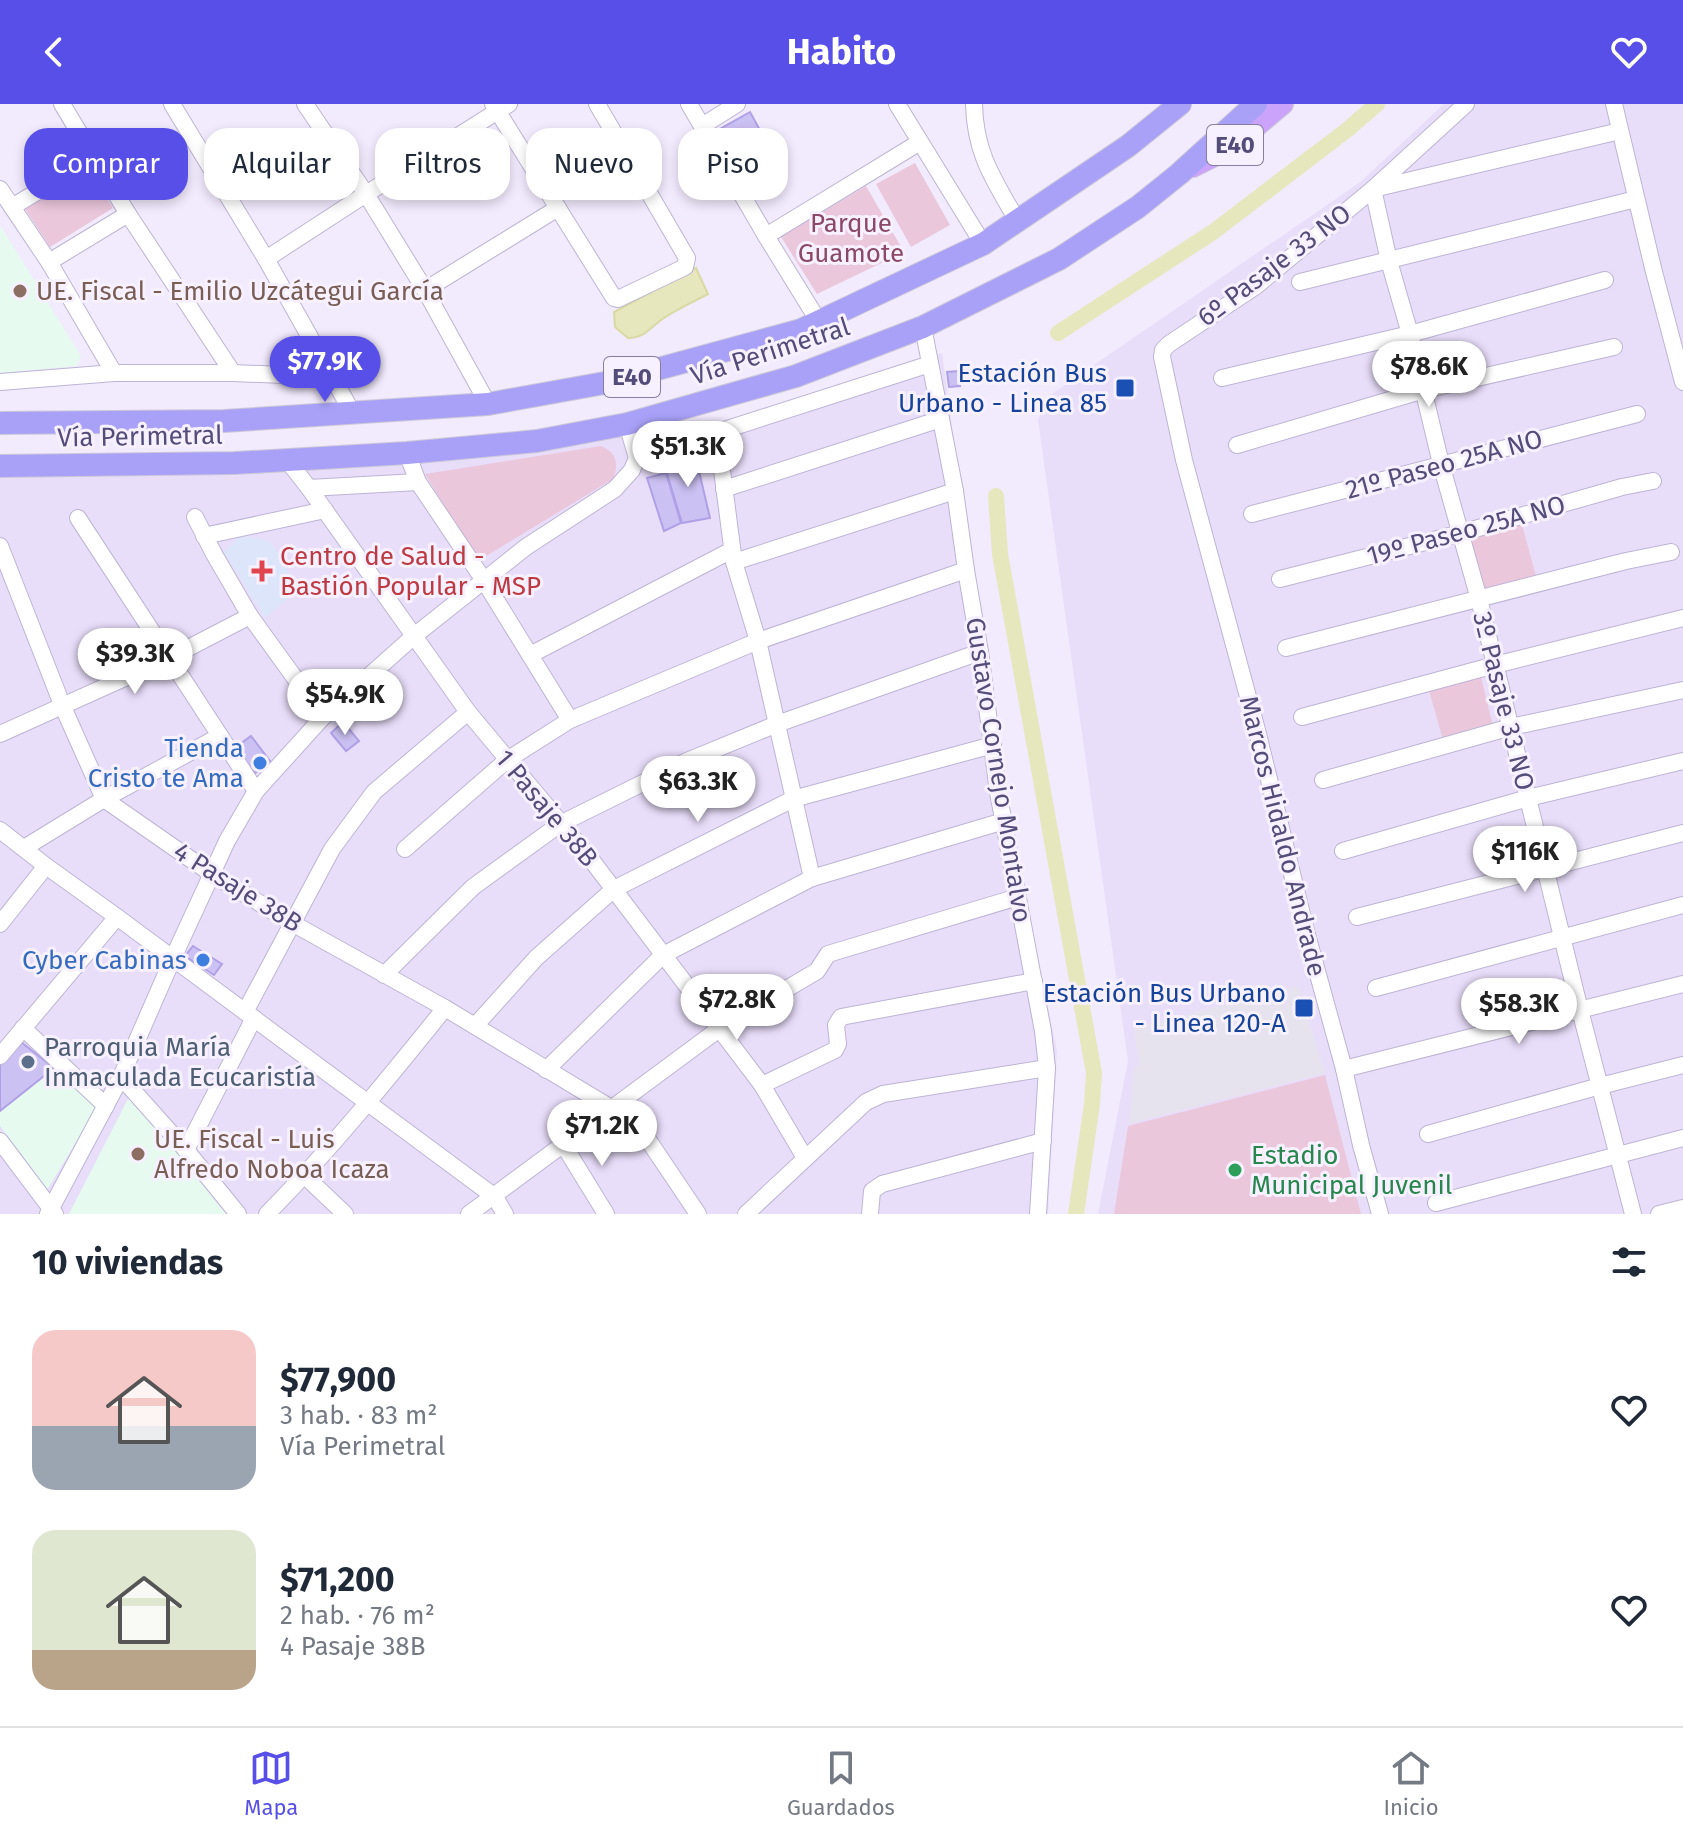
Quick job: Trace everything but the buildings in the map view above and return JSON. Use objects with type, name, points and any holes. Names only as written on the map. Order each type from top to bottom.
[{"type":"highway","name":"Vía Perimetral","points":[[0,423],[224,421],[488,404],[610,382],[801,330],[983,244],[1128,146],[1180,104]]},
{"type":"highway","name":"Vía Perimetral","points":[[0,466],[235,463],[407,453],[537,441],[627,424],[796,376],[923,327],[1059,259],[1138,207],[1256,104]]},
{"type":"main road","name":"Vía Perimetral","points":[[1128,146],[1149,116],[1163,104]]},
{"type":"main road","name":"Vía Perimetral","points":[[1179,174],[1231,148],[1283,104]]},
{"type":"street","points":[[62,104],[76,128]]},
{"type":"street","points":[[172,104],[266,259],[352,412]]},
{"type":"street","points":[[305,104],[366,194],[425,290],[488,404]]},
{"type":"street","points":[[266,259],[500,106],[614,298],[621,299],[685,267],[687,258],[597,104]]},
{"type":"street","points":[[689,104],[819,322]]},
{"type":"street","points":[[702,126],[737,104]]},
{"type":"street","points":[[897,104],[983,244]]},
{"type":"street","points":[[974,104],[976,134],[982,156],[1018,222]]},
{"type":"street","name":"6º Pasaje 33 NO","points":[[1184,460],[1163,350],[1256,286],[1373,189],[1466,104]]},
{"type":"street","points":[[1614,104],[1683,382]]},
{"type":"street","points":[[1373,189],[1620,131]]},
{"type":"street","points":[[766,236],[920,142]]},
{"type":"street","points":[[0,189],[49,262],[114,373]]},
{"type":"street","name":"3º Pasaje 33 NO","points":[[1373,189],[1633,1214]]},
{"type":"street","points":[[1300,282],[1636,199]]},
{"type":"street","points":[[12,207],[24,200]]},
{"type":"street","points":[[119,200],[233,373]]},
{"type":"street","points":[[425,290],[558,208]]},
{"type":"street","points":[[49,262],[128,214]]},
{"type":"street","points":[[1222,378],[1410,334],[1605,280]]},
{"type":"street","name":"Gustavo Cornejo Montalvo","points":[[923,327],[955,491],[1004,821],[1047,1068],[1038,1214]]},
{"type":"street","points":[[1237,445],[1424,390],[1614,347]]},
{"type":"street","points":[[637,458],[930,364]]},
{"type":"street","points":[[0,382],[114,373],[332,377]]},
{"type":"street","name":"21º Paseo 25A NO","points":[[1252,514],[1637,414]]},
{"type":"street","points":[[724,489],[941,419]]},
{"type":"street","points":[[0,1141],[52,1213],[121,1077],[227,841],[256,791],[323,717],[414,636],[526,547],[615,489],[632,470],[637,458],[627,424]]},
{"type":"street","points":[[717,432],[733,556],[758,641],[812,878]]},
{"type":"street","points":[[407,453],[418,482],[483,579],[570,720]]},
{"type":"street","name":"1 Pasaje 38B","points":[[287,460],[468,712],[590,858],[762,1085],[805,1158]]},
{"type":"street","name":"Marcos Hidaldo Andrade","points":[[1184,460],[1257,730],[1380,1214]]},
{"type":"street","name":"19º Paseo 25A NO","points":[[1280,579],[1653,481]]},
{"type":"street","points":[[309,488],[418,482]]},
{"type":"street","points":[[530,655],[733,556],[955,491]]},
{"type":"street","points":[[204,536],[325,510]]},
{"type":"street","points":[[195,517],[250,616],[323,717]]},
{"type":"street","points":[[78,518],[256,791]]},
{"type":"street","points":[[0,546],[63,707],[104,799]]},
{"type":"street","points":[[1286,648],[1671,552]]},
{"type":"street","points":[[405,849],[507,760],[570,720],[758,641],[966,570]]},
{"type":"street","points":[[0,734],[169,658],[250,616]]},
{"type":"street","points":[[1302,717],[1683,618]]},
{"type":"street","points":[[384,975],[473,887],[560,824],[687,761],[777,724],[980,652]]},
{"type":"street","points":[[1323,780],[1511,727],[1683,690]]},
{"type":"street","points":[[186,1150],[292,923],[332,849],[374,792],[468,712]]},
{"type":"street","points":[[24,848],[104,799],[220,736]]},
{"type":"street","points":[[475,1026],[536,958],[614,889],[793,799],[993,745]]},
{"type":"street","points":[[1343,851],[1528,798],[1683,761]]},
{"type":"street","name":"4 Pasaje 38B","points":[[104,799],[212,874],[292,923],[445,1008],[546,1070],[616,1104],[698,1214]]},
{"type":"street","points":[[546,1070],[663,955],[812,878],[1004,821]]},
{"type":"street","points":[[0,830],[495,1197],[505,1214]]},
{"type":"street","points":[[1357,917],[1683,833]]},
{"type":"street","points":[[0,924],[46,866]]},
{"type":"street","points":[[469,1214],[719,1029],[817,971],[828,954],[1018,897]]},
{"type":"street","points":[[1376,988],[1683,905]]},
{"type":"street","points":[[0,1056],[117,917]]},
{"type":"street","points":[[762,1085],[835,1050],[838,1044],[836,1025],[841,1017],[1034,981]]},
{"type":"street","points":[[1344,1069],[1683,984]]},
{"type":"street","points":[[267,1214],[369,1103],[445,1008]]},
{"type":"street","points":[[23,1028],[106,1106]]},
{"type":"street","points":[[1428,1134],[1683,1065]]},
{"type":"street","points":[[746,1214],[866,1102],[883,1094],[1047,1068]]},
{"type":"street","points":[[121,1077],[238,1214]]},
{"type":"street","points":[[1436,1203],[1683,1138]]},
{"type":"street","points":[[870,1214],[872,1191],[882,1184],[1043,1141]]},
{"type":"street","points":[[563,1144],[606,1214]]},
{"type":"street","points":[[305,1176],[345,1214]]},
{"type":"street","points":[[1659,1214],[1683,1208]]},
{"type":"shaded area","points":[[1444,104],[1683,104],[1683,1214],[1098,1214],[1128,1061],[1038,420],[1046,398],[1359,183]]},
{"type":"shaded area","name":"UE. Fiscal - Emilio Uzcátegui García","points":[[0,225],[81,356],[77,366],[0,373]]},
{"type":"shaded area","points":[[696,268],[708,294],[638,336],[628,338],[615,327],[614,312]]},
{"type":"shaded area","points":[[942,353],[1002,789],[1057,1051],[1048,1214],[0,1214],[0,465],[407,452],[675,413],[643,450]]},
{"type":"shaded area","name":"Centro de Salud - Bastión Popular - MSP","points":[[241,535],[270,541],[299,589],[265,618],[224,552]]},
{"type":"shaded area","points":[[1298,986],[1325,1073],[1129,1124],[1134,1069],[1139,1066],[1134,1028]]},
{"type":"shaded area","points":[[55,1069],[97,1108],[47,1190],[0,1126],[0,1112]]},
{"type":"shaded area","name":"UE. Fiscal - Luis Alfredo Noboa Icaza","points":[[130,1095],[226,1214],[69,1214]]},
{"type":"green space","points":[[915,163],[950,225],[911,247],[876,184]]},
{"type":"green space","name":"Parque Guamote","points":[[866,186],[904,252],[817,294],[781,237]]},
{"type":"green space","points":[[40,200],[108,200],[113,208],[50,247],[25,209]]},
{"type":"green space","points":[[601,446],[615,460],[613,479],[478,561],[425,474]]},
{"type":"green space","points":[[1521,521],[1536,576],[1479,591],[1465,536]]},
{"type":"green space","points":[[1480,673],[1493,726],[1443,740],[1428,687]]},
{"type":"green space","name":"Estadio Municipal Juvenil","points":[[1325,1075],[1361,1214],[1114,1214],[1128,1126]]},
{"type":"waterway","points":[[1058,333],[1213,232],[1377,104]]},
{"type":"waterway","points":[[996,496],[1000,554],[1094,1073],[1076,1214]]},
{"type":"place","name":"UE. Fiscal - Emilio Uzcátegui García","points":[[20,291]]},
{"type":"place","name":"Estación Bus Urbano - Linea 85","points":[[1125,388]]},
{"type":"place","name":"Centro de Salud - Bastión Popular - MSP","points":[[262,571]]},
{"type":"place","name":"Tienda Cristo te Ama","points":[[260,763]]},
{"type":"place","name":"Cyber Cabinas","points":[[203,960]]},
{"type":"place","name":"Estación Bus Urbano - Linea 120-A","points":[[1304,1008]]},
{"type":"place","name":"Parroquia María Inmaculada Ecucaristía","points":[[28,1062]]},
{"type":"place","name":"UE. Fiscal - Luis Alfredo Noboa Icaza","points":[[138,1154]]},
{"type":"place","name":"Estadio Municipal Juvenil","points":[[1235,1170]]}]
